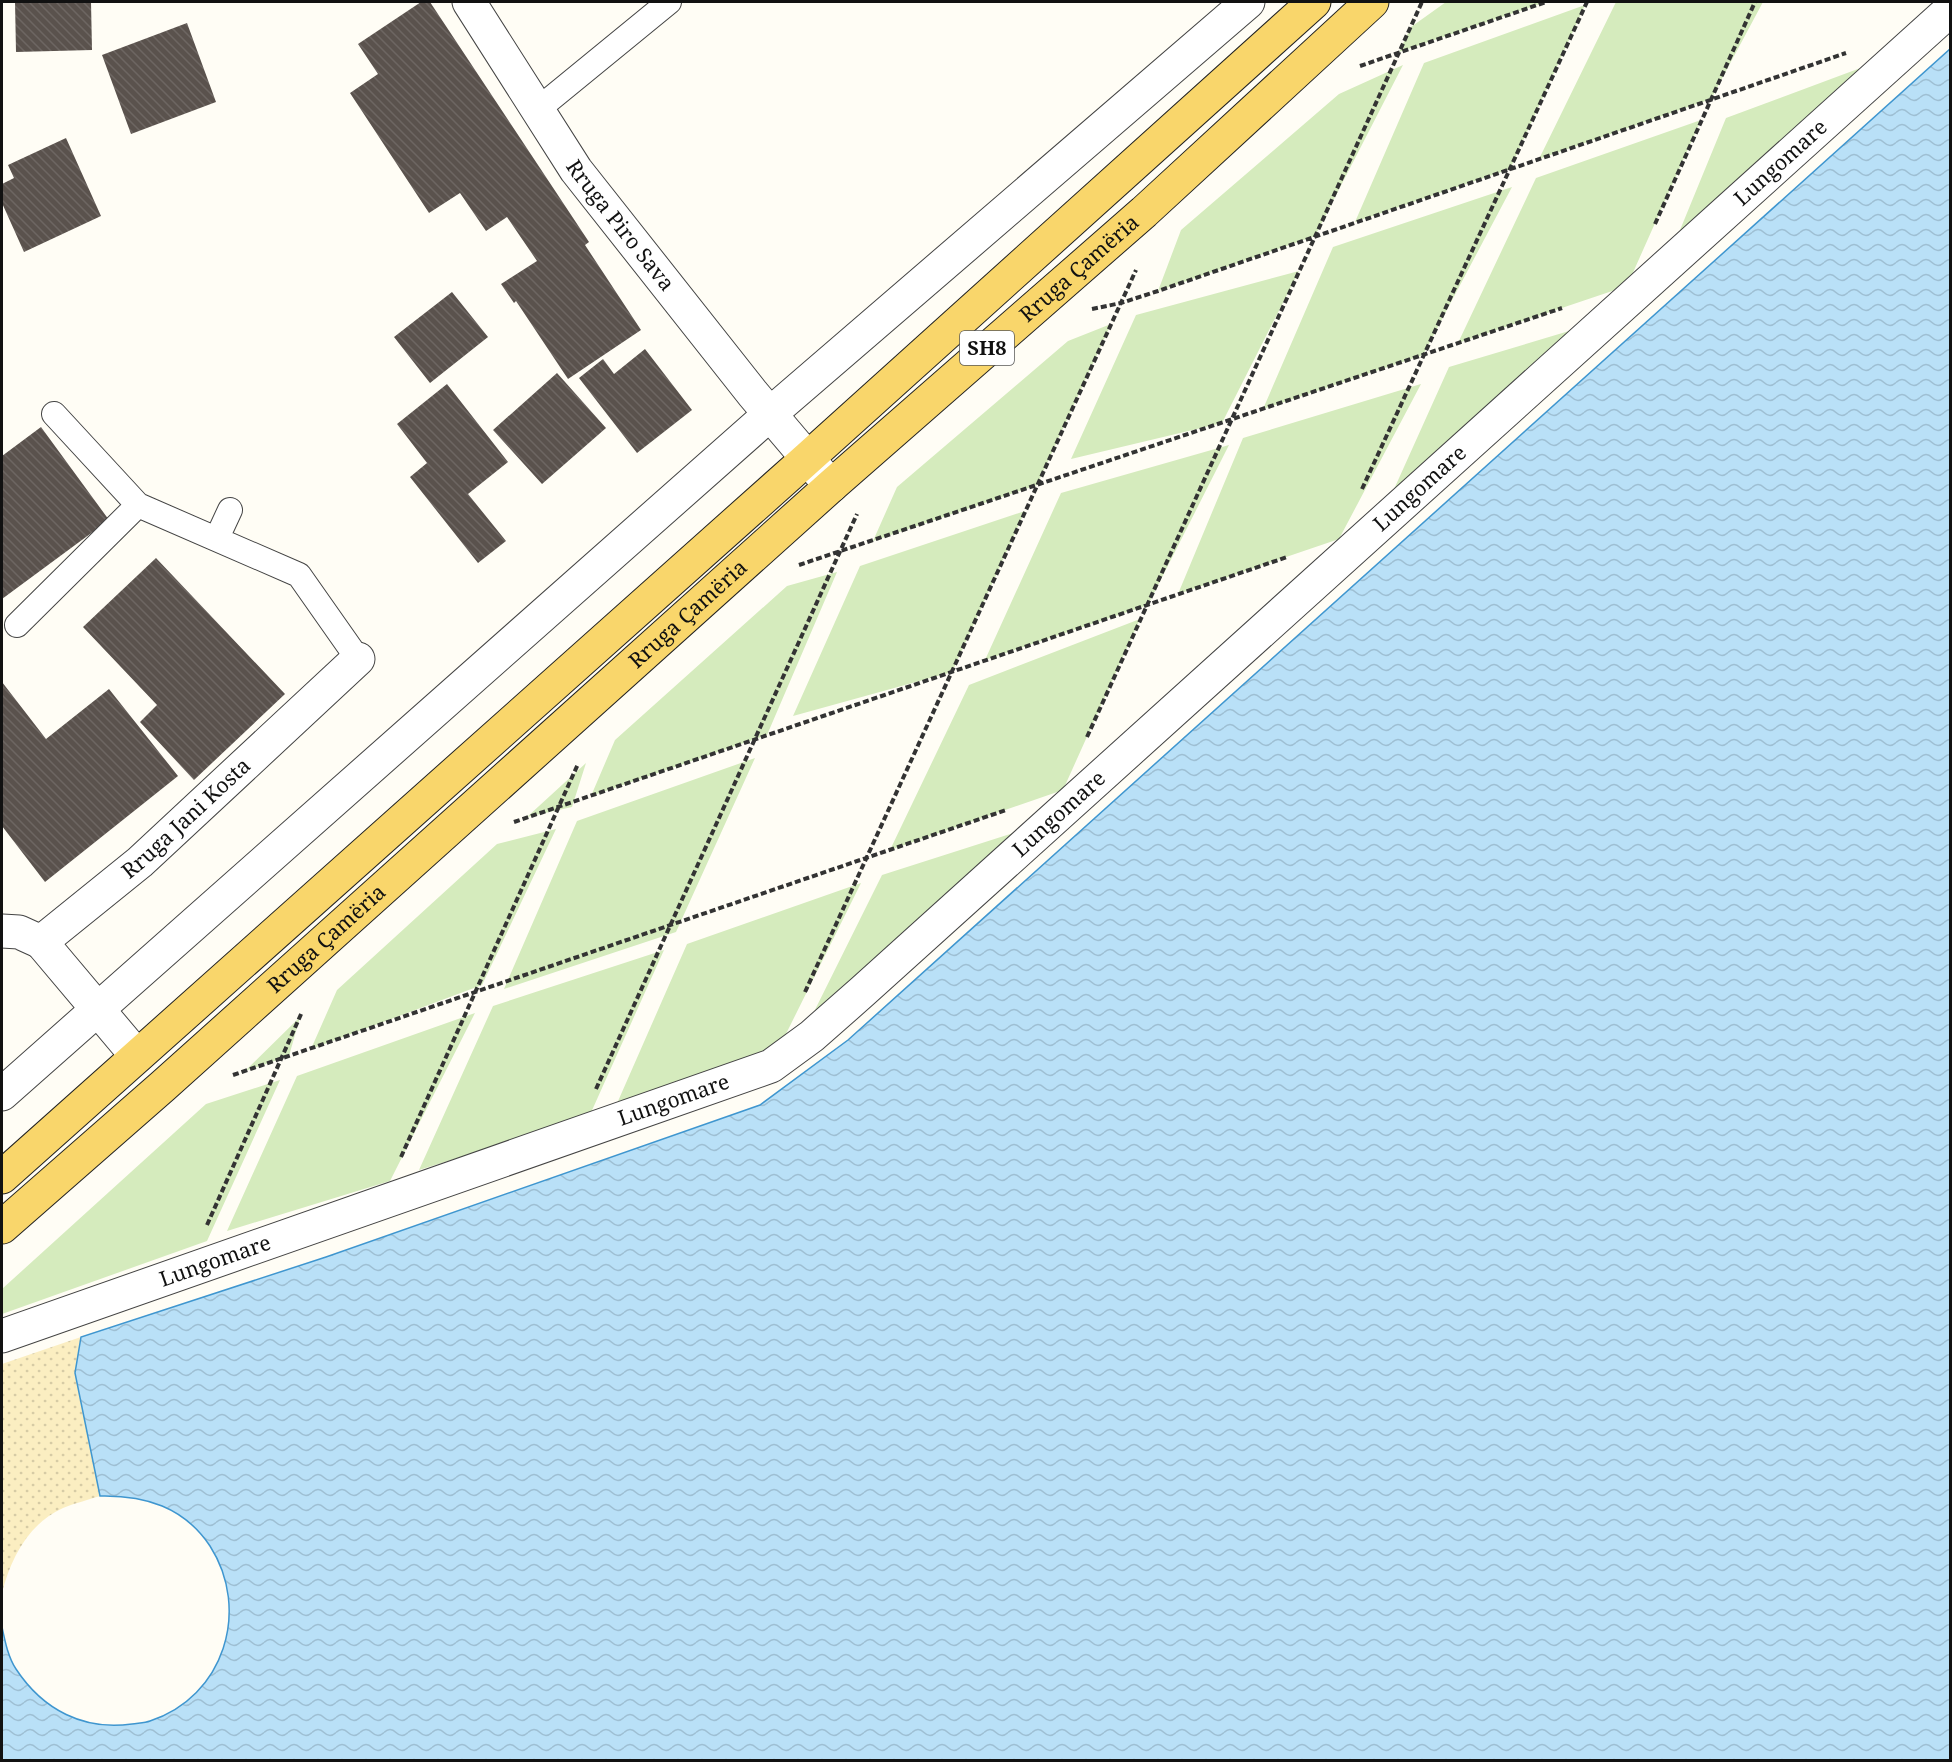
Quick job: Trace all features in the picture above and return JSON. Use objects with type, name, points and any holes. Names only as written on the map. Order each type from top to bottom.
[{"type":"main road","name":"Rruga Çamëria","points":[[2,1176],[137,1056],[789,436],[1314,2]]},
{"type":"main road","name":"Rruga Çamëria","points":[[2,1227],[163,1086],[831,486],[1144,212],[1372,2]]},
{"type":"street","name":"Rruga Piro Sava","points":[[469,2],[576,170],[831,486]]},
{"type":"street","points":[[2,1094],[97,1008],[789,436],[1248,2]]},
{"type":"street","name":"Lungomare","points":[[2,1336],[771,1066],[812,1036],[1950,10]]},
{"type":"street","name":"Rruga Jani Kosta","points":[[41,942],[140,862],[358,659]]},
{"type":"street","points":[[2,931],[19,932],[41,942],[137,1056]]},
{"type":"lane","points":[[537,111],[669,2]]},
{"type":"lane","points":[[54,414],[138,505],[299,575],[358,659]]},
{"type":"lane","points":[[17,625],[138,505]]},
{"type":"lane","points":[[217,538],[230,510]]},
{"type":"path","points":[[1082,748],[1422,2]]},
{"type":"path","points":[[1356,67],[1546,2]]},
{"type":"path","points":[[1359,496],[1587,2]]},
{"type":"path","points":[[1650,234],[1755,2]]},
{"type":"path","points":[[1088,310],[1121,303],[1847,52]]},
{"type":"path","points":[[802,998],[1139,263]]},
{"type":"path","points":[[790,568],[1571,305]]},
{"type":"path","points":[[574,1136],[842,551]]},
{"type":"path","points":[[508,824],[1296,554]]},
{"type":"path","points":[[380,1204],[582,754]]},
{"type":"path","points":[[222,1079],[1009,809]]},
{"type":"path","points":[[186,1272],[304,1008]]},
{"type":"green space","points":[[1446,2],[1546,2],[1399,52],[1411,27]]},
{"type":"green space","points":[[1616,2],[1763,2],[1711,99],[1539,159]]},
{"type":"green space","points":[[1585,5],[1510,169],[1355,222],[1424,63]]},
{"type":"green space","points":[[1906,51],[1664,269],[1726,118]]},
{"type":"green space","points":[[1403,65],[1315,236],[1158,291],[1181,230],[1339,94]]},
{"type":"green space","points":[[1701,120],[1627,286],[1458,343],[1536,178]]},
{"type":"green space","points":[[1512,187],[1423,355],[1263,409],[1333,247]]},
{"type":"green space","points":[[1299,271],[1222,423],[1071,459],[1136,315]]},
{"type":"green space","points":[[1609,319],[1377,527],[1449,367]]},
{"type":"green space","points":[[1111,324],[1037,485],[873,541],[897,487],[1068,341]]},
{"type":"green space","points":[[1421,384],[1339,539],[1178,594],[1243,438]]},
{"type":"green space","points":[[1229,445],[1148,605],[985,660],[1061,493]]},
{"type":"green space","points":[[1025,511],[952,672],[793,716],[860,566]]},
{"type":"green space","points":[[837,572],[767,735],[591,796],[615,740],[787,586]]},
{"type":"green space","points":[[1140,619],[1063,790],[890,850],[969,685]]},
{"type":"green space","points":[[755,758],[676,932],[504,989],[577,821]]},
{"type":"green space","points":[[586,763],[572,807],[527,817]]},
{"type":"green space","points":[[1051,821],[796,1048],[882,875]]},
{"type":"green space","points":[[556,829],[482,985],[311,1049],[337,990],[497,844]]},
{"type":"green space","points":[[861,883],[777,1052],[615,1108],[687,944]]},
{"type":"green space","points":[[664,950],[589,1117],[419,1170],[493,1006]]},
{"type":"green space","points":[[475,1013],[390,1181],[227,1231],[297,1076]]},
{"type":"green space","points":[[300,1017],[289,1056],[245,1071]]},
{"type":"green space","points":[[280,1080],[207,1241],[2,1314],[2,1289],[206,1104]]},
{"type":"sand","points":[[81,1337],[75,1373],[100,1496],[63,1508],[40,1523],[16,1555],[2,1593],[2,1364]]},
{"type":"water","points":[[1950,49],[1950,1760],[2,1760],[2,1627],[13,1664],[39,1696],[66,1714],[81,1720],[114,1725],[150,1721],[176,1709],[196,1693],[212,1672],[223,1648],[229,1623],[228,1597],[222,1571],[210,1546],[200,1533],[176,1513],[162,1506],[133,1498],[100,1496],[75,1373],[81,1337],[326,1257],[760,1105],[848,1040]]},
{"type":"building","points":[[15,2],[91,2],[92,50],[16,52]]},
{"type":"building","points":[[421,2],[430,2],[589,242],[585,245],[641,330],[568,379],[516,301],[514,303],[501,284],[537,261],[507,217],[486,231],[460,193],[429,213],[350,93],[378,74],[358,44]]},
{"type":"building","points":[[187,23],[216,102],[131,134],[102,55]]},
{"type":"building","points":[[66,138],[101,216],[24,252],[2,203],[2,184],[14,178],[8,165]]},
{"type":"building","points":[[452,292],[488,337],[430,383],[394,337]]},
{"type":"building","points":[[645,349],[692,410],[637,453],[579,378],[603,359],[614,374]]},
{"type":"building","points":[[557,373],[606,428],[542,484],[493,430]]},
{"type":"building","points":[[447,384],[508,462],[468,494],[506,541],[478,563],[410,477],[427,463],[397,424]]},
{"type":"building","points":[[41,427],[109,520],[2,599],[2,456]]},
{"type":"building","points":[[156,558],[285,694],[194,780],[140,722],[157,705],[83,627]]},
{"type":"building","points":[[2,682],[46,739],[109,689],[178,776],[45,882],[2,826]]}]
